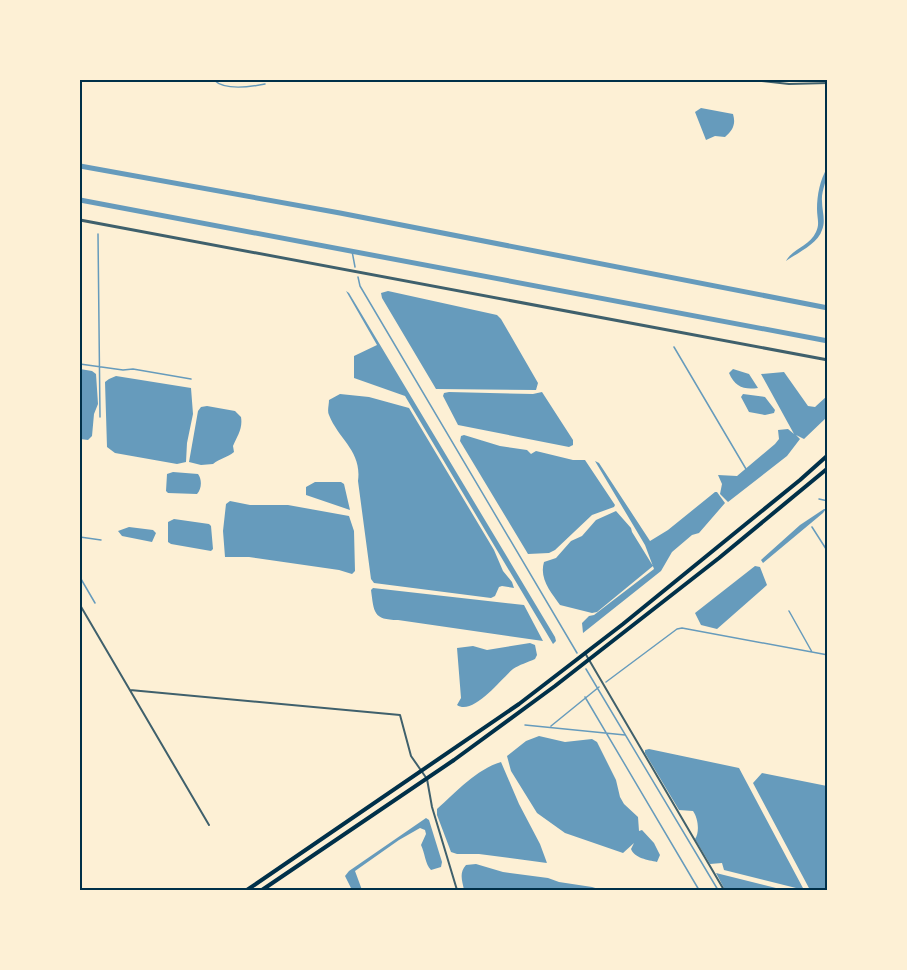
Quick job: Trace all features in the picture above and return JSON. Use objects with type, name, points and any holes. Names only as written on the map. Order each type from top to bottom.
[{"type":"highway","points":[[247,891],[519,704],[800,480],[828,455]]},
{"type":"highway","points":[[262,891],[426,779],[555,686],[728,551],[828,468]]},
{"type":"street","points":[[753,80],[789,84],[828,83]]},
{"type":"street","points":[[80,220],[828,360]]},
{"type":"street","points":[[80,605],[209,825]]},
{"type":"street","points":[[585,653],[723,891]]},
{"type":"street","points":[[130,690],[400,715],[411,756],[426,779],[457,891]]},
{"type":"water","points":[[701,108],[733,114],[733,127],[725,137],[715,136],[706,140],[695,112]]},
{"type":"water","points":[[827,168],[822,197],[824,220],[820,235],[812,244],[786,261],[810,241],[816,232],[818,193]]},
{"type":"water","points":[[346,291],[555,637],[556,641],[553,644],[405,396],[354,378],[354,356],[377,345]]},
{"type":"water","points":[[388,291],[497,315],[538,383],[536,390],[436,389],[382,298],[381,293]]},
{"type":"water","points":[[80,369],[96,374],[98,404],[94,414],[92,436],[88,440],[80,439]]},
{"type":"water","points":[[733,369],[749,374],[758,388],[744,388],[737,384],[729,373]]},
{"type":"water","points":[[784,372],[808,406],[815,407],[827,396],[827,417],[804,439],[796,435],[800,439],[787,456],[728,502],[720,494],[722,484],[718,475],[737,476],[775,444],[779,439],[778,430],[788,429],[794,434],[761,374]]},
{"type":"water","points":[[116,376],[191,388],[193,414],[186,462],[177,464],[115,453],[107,447],[105,382]]},
{"type":"water","points":[[542,392],[573,440],[573,445],[569,447],[458,425],[443,396],[444,393],[533,394]]},
{"type":"water","points":[[340,394],[369,397],[409,408],[494,550],[503,571],[514,588],[499,587],[495,596],[491,598],[374,583],[371,579],[357,462],[328,413],[329,400]]},
{"type":"water","points":[[743,394],[765,397],[775,410],[774,413],[765,415],[749,412],[741,397]]},
{"type":"water","points":[[201,407],[235,411],[241,417],[241,425],[233,446],[234,452],[213,464],[201,465],[189,462],[198,411]]},
{"type":"water","points":[[461,436],[500,446],[527,450],[531,454],[536,451],[573,460],[585,460],[615,505],[592,515],[555,550],[549,553],[528,554],[460,441]]},
{"type":"water","points":[[595,461],[599,463],[650,541],[668,530],[715,492],[725,503],[699,533],[692,535],[672,552],[661,571],[583,633],[582,623],[589,616],[594,615],[654,569],[645,545]]},
{"type":"water","points":[[173,472],[198,474],[201,484],[197,494],[168,493],[166,491],[167,474]]},
{"type":"water","points":[[315,482],[344,484],[350,510],[306,495],[306,487]]},
{"type":"water","points":[[230,501],[250,505],[288,505],[349,516],[354,531],[355,571],[352,574],[339,570],[249,557],[225,557],[223,531],[226,504]]},
{"type":"water","points":[[826,509],[823,513],[763,563],[761,560],[800,525]]},
{"type":"water","points":[[616,511],[631,528],[653,566],[597,612],[592,613],[560,605],[544,580],[544,562],[556,558],[571,541],[582,536],[596,520]]},
{"type":"water","points":[[174,519],[209,524],[213,549],[211,551],[168,542],[168,522]]},
{"type":"water","points":[[129,527],[153,530],[156,533],[152,542],[122,536],[118,531]]},
{"type":"water","points":[[755,566],[760,567],[767,585],[717,629],[701,625],[695,613]]},
{"type":"water","points":[[373,588],[524,605],[543,641],[384,618],[379,616],[374,609],[371,590]]},
{"type":"water","points":[[530,643],[535,645],[537,655],[535,659],[513,669],[479,701],[464,707],[457,705],[461,698],[457,648],[473,646],[487,650]]},
{"type":"water","points":[[539,736],[565,742],[592,739],[597,742],[616,780],[620,797],[638,817],[639,831],[642,830],[654,843],[660,855],[657,862],[635,855],[631,849],[634,843],[623,853],[565,833],[537,813],[511,771],[507,756],[526,741]]},
{"type":"water","points":[[645,750],[739,768],[804,890],[724,870],[722,863],[710,864],[695,839],[698,829],[695,814],[693,811],[679,810],[645,753]]},
{"type":"water","points":[[501,762],[547,863],[451,852],[437,815],[437,809],[475,775]]},
{"type":"water","points":[[762,773],[827,786],[827,890],[810,890],[753,783]]},
{"type":"water","points":[[426,818],[429,820],[442,862],[441,867],[431,870],[427,865],[421,845],[426,834],[425,830],[420,828],[355,871],[362,890],[352,890],[345,876],[349,871]]},
{"type":"water","points":[[476,864],[503,872],[548,878],[602,890],[464,890],[462,871],[466,865]]},
{"type":"water","points":[[716,873],[784,890],[725,890]]},
{"type":"waterway","points":[[214,80],[231,87],[265,84]]},
{"type":"waterway","points":[[80,166],[340,213],[828,308]]},
{"type":"waterway","points":[[80,200],[828,341]]},
{"type":"waterway","points":[[98,234],[100,417]]},
{"type":"waterway","points":[[352,251],[355,267]]},
{"type":"waterway","points":[[358,277],[360,286],[577,653]]},
{"type":"waterway","points":[[674,347],[746,469]]},
{"type":"waterway","points":[[80,364],[123,370],[133,369],[191,379]]},
{"type":"waterway","points":[[819,499],[828,501]]},
{"type":"waterway","points":[[812,527],[828,552]]},
{"type":"waterway","points":[[80,537],[101,540]]},
{"type":"waterway","points":[[80,579],[95,603]]},
{"type":"waterway","points":[[789,611],[812,652]]},
{"type":"waterway","points":[[606,682],[677,629],[682,628],[828,655]]},
{"type":"waterway","points":[[586,669],[718,890]]},
{"type":"waterway","points":[[551,726],[599,687]]},
{"type":"waterway","points":[[585,697],[699,890]]},
{"type":"waterway","points":[[525,725],[625,735]]}]
